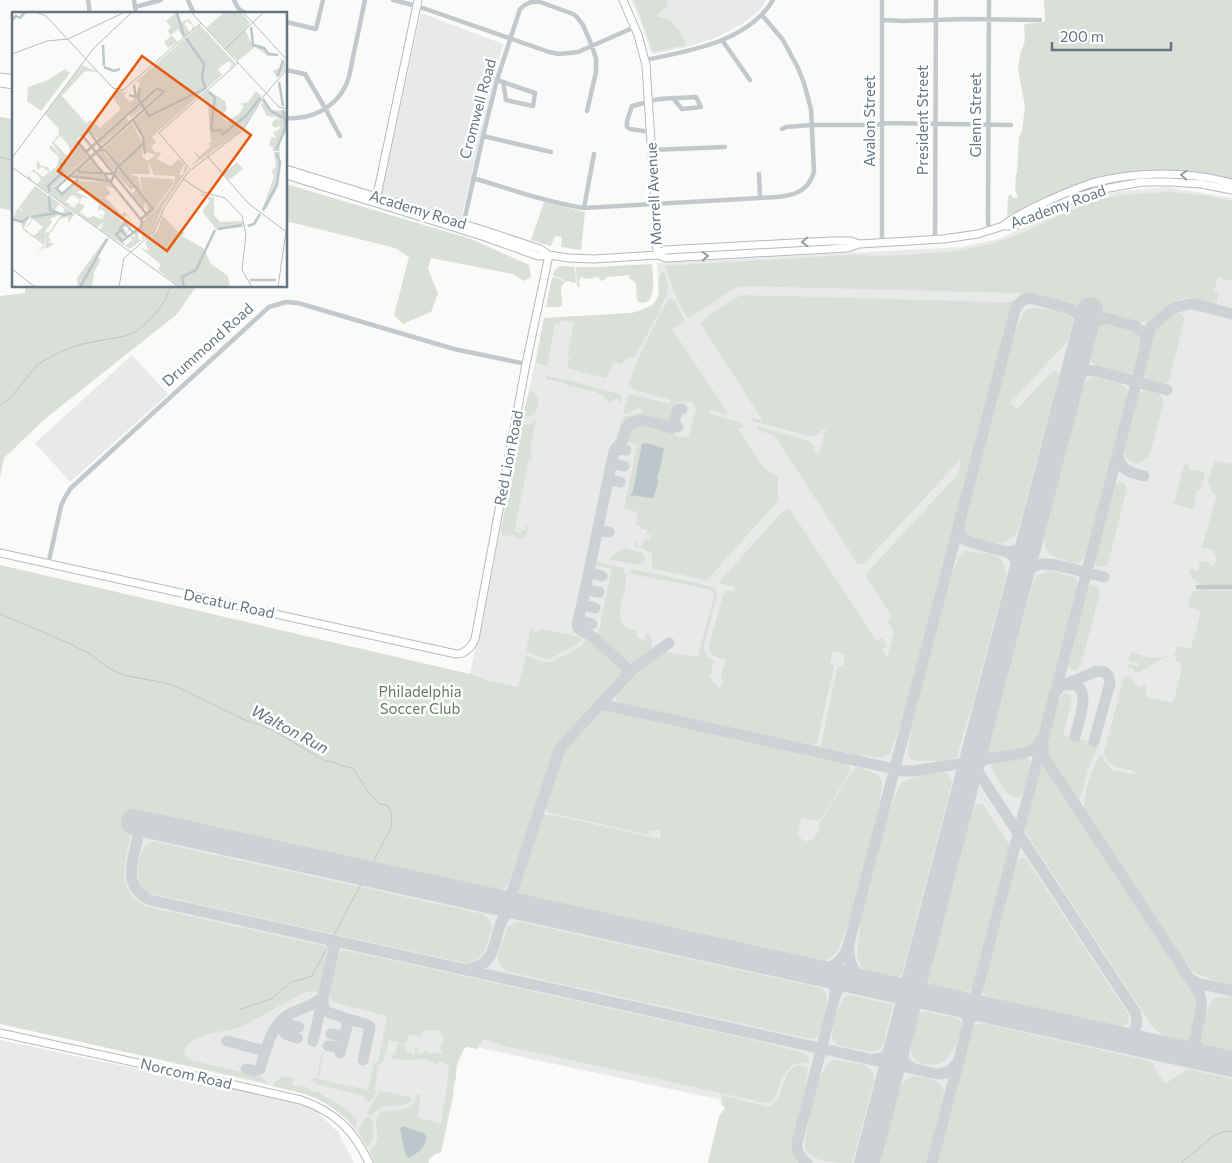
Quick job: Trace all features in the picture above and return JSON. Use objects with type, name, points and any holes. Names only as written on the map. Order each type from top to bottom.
[{"type":"street","points":[[134,0],[136,12]]},
{"type":"street","points":[[135,7],[161,0]]},
{"type":"street","points":[[188,0],[193,12]]},
{"type":"street","points":[[234,0],[241,12]]},
{"type":"street","points":[[288,22],[316,29],[323,0]]},
{"type":"street","points":[[288,118],[307,117],[319,112],[336,98],[345,87],[365,0]]},
{"type":"street","points":[[393,0],[418,3],[510,39],[559,54],[578,52],[635,27]]},
{"type":"street","name":"Morrell Avenue","points":[[623,0],[635,27],[645,60],[657,255]]},
{"type":"street","points":[[645,60],[678,54],[722,40],[740,31],[762,14],[772,0]]},
{"type":"street","name":"Avalon Street","points":[[882,0],[882,243]]},
{"type":"street","name":"President Street","points":[[935,240],[936,0]]},
{"type":"street","name":"Glenn Street","points":[[989,0],[989,231]]},
{"type":"street","name":"Cromwell Road","points":[[463,227],[482,136],[497,80],[520,9],[526,3],[540,2],[576,16],[583,25],[592,46]]},
{"type":"street","points":[[376,200],[418,3]]},
{"type":"street","points":[[473,178],[544,200],[584,208],[760,198],[788,196],[798,193],[812,180],[814,172],[811,109],[798,68],[783,40],[762,14]]},
{"type":"street","points":[[882,20],[1040,20]]},
{"type":"street","points":[[722,40],[750,80]]},
{"type":"street","points":[[587,111],[597,64],[592,46]]},
{"type":"street","points":[[288,70],[305,74],[340,136]]},
{"type":"street","points":[[497,80],[503,82],[535,93],[533,106],[506,100],[503,82]]},
{"type":"street","points":[[649,102],[674,98],[696,97],[701,107],[682,108],[674,98]]},
{"type":"street","name":"Morrell Avenue","points":[[649,102],[632,106],[626,127],[650,132]]},
{"type":"street","points":[[782,129],[812,125],[882,123],[1011,125]]},
{"type":"street","points":[[482,136],[551,152]]},
{"type":"street","points":[[651,150],[725,147]]},
{"type":"street","points":[[584,208],[594,154]]},
{"type":"street","name":"Academy Road","points":[[288,170],[376,200]]},
{"type":"street","points":[[759,174],[760,198]]},
{"type":"street","name":"Academy Road","points":[[1003,226],[1011,219],[1054,198],[1092,183],[1111,179],[1154,174],[1176,174],[1200,176],[1232,183]]},
{"type":"street","name":"Academy Road","points":[[288,176],[540,248],[549,254],[569,258],[590,259],[657,255],[666,258],[848,248],[859,244],[935,240],[969,236],[1003,226],[1014,226],[1074,198],[1122,185],[1142,182],[1170,182],[1201,184],[1232,190]]},
{"type":"street","name":"Red Lion Road","points":[[459,654],[468,649],[475,639],[526,364],[549,254]]},
{"type":"street","name":"Drummond Road","points":[[48,564],[61,506],[68,492],[269,307],[286,302],[298,303],[454,349],[526,364]]},
{"type":"street","name":"Decatur Road","points":[[0,553],[459,654]]},
{"type":"street","points":[[1198,587],[1232,587]]},
{"type":"street","name":"Norcom Road","points":[[0,1034],[135,1062],[301,1100],[322,1108],[338,1119],[353,1135],[369,1163]]},
{"type":"street","name":"Norcom Road","points":[[358,1143],[365,1163]]},
{"type":"shaded area","points":[[631,0],[766,0],[753,16],[715,38],[687,47],[654,54],[651,52]]},
{"type":"shaded area","points":[[421,13],[503,44],[461,221],[381,196]]},
{"type":"shaded area","points":[[1167,187],[1232,198],[1232,1163],[766,1163],[764,1109],[462,1044],[441,1153],[436,1154],[430,1159],[429,1163],[376,1163],[373,1155],[343,1114],[315,1097],[0,1023],[0,617],[458,742],[470,674],[544,318],[632,313],[653,305],[659,293],[657,263],[962,247],[1001,238],[1086,199],[1122,191]]},
{"type":"shaded area","points":[[132,355],[168,394],[70,482],[35,443]]},
{"type":"shaded area","points":[[646,443],[664,449],[657,476],[658,483],[653,498],[636,495],[630,496],[633,491],[642,444]]},
{"type":"shaded area","points":[[0,1040],[307,1102],[338,1132],[354,1163],[0,1163]]},
{"type":"shaded area","points":[[402,1126],[424,1133],[427,1138],[420,1150],[408,1158],[405,1153],[400,1129]]},
{"type":"green space","points":[[634,0],[667,0],[667,6],[656,16],[670,20],[680,32],[686,45],[653,52]]},
{"type":"green space","points":[[1044,0],[1232,0],[1232,179],[1193,172],[1154,170],[1115,174],[1077,184],[1007,216],[1009,195],[1018,197],[1015,190],[1016,174],[1019,137],[1022,131],[1025,106],[1018,69],[1025,40],[1024,24],[1045,22]]},
{"type":"green space","points":[[0,117],[12,119],[12,211],[0,208]]},
{"type":"green space","points":[[288,185],[471,239],[529,265],[531,277],[524,281],[513,274],[431,258],[428,269],[438,293],[431,312],[403,324],[394,315],[409,257],[395,248],[288,223]]},
{"type":"green space","points":[[1172,192],[1232,201],[1232,281],[1218,277],[1214,291],[1219,293],[1216,305],[1184,298],[1144,322],[1032,295],[1020,297],[1021,293],[747,286],[735,288],[689,318],[679,301],[665,266],[847,255],[888,256],[960,251],[1016,236],[1071,210],[1098,200],[1122,195]]},
{"type":"green space","points":[[544,202],[585,212],[581,250],[561,247],[562,237],[555,236],[551,246],[531,240]]},
{"type":"green space","points":[[652,264],[653,290],[651,297],[644,303],[637,301],[636,285],[629,275],[606,277],[606,279],[600,281],[599,277],[586,279],[582,277],[579,280],[580,287],[577,286],[576,267]]},
{"type":"green space","points":[[564,266],[575,267],[576,282],[565,282],[561,278],[553,276],[556,268]]},
{"type":"green space","points":[[663,271],[668,287],[667,293],[658,314],[634,357],[628,357],[621,364],[614,363],[605,378],[567,368],[570,358],[567,357],[574,323],[561,320],[559,324],[555,324],[547,365],[549,367],[536,363],[544,318],[632,313],[645,309],[652,305],[658,297],[659,279]]},
{"type":"green space","points":[[552,277],[561,279],[565,283],[561,289],[562,305],[560,307],[546,307]]},
{"type":"green space","points":[[25,288],[196,288],[176,315],[46,418],[4,458],[0,477],[0,296],[25,293]]},
{"type":"green space","points":[[741,295],[994,302],[1011,302],[1013,300],[902,721],[890,753],[883,757],[874,757],[821,746],[837,669],[839,666],[843,666],[845,654],[833,651],[830,664],[834,667],[817,742],[813,745],[619,703],[615,699],[629,679],[666,652],[698,657],[714,596],[708,589],[632,574],[630,573],[632,569],[710,586],[715,589],[717,595],[704,647],[707,656],[714,661],[711,672],[713,673],[709,676],[717,687],[720,688],[723,682],[721,676],[726,660],[712,654],[709,646],[723,595],[728,591],[734,591],[735,587],[718,583],[783,511],[787,509],[791,511],[876,640],[882,638],[887,646],[882,649],[887,657],[894,632],[887,621],[892,617],[866,574],[958,474],[961,459],[864,563],[858,564],[774,435],[759,431],[756,426],[809,441],[814,446],[815,452],[819,453],[826,430],[822,429],[818,434],[810,436],[752,421],[752,418],[763,421],[700,323]]},
{"type":"green space","points":[[670,299],[675,301],[685,321],[672,329],[728,415],[710,410],[709,414],[740,422],[744,427],[738,429],[763,467],[778,477],[778,501],[709,579],[705,580],[652,568],[652,554],[645,549],[635,546],[636,541],[638,541],[637,546],[641,547],[645,539],[650,540],[651,535],[646,534],[647,530],[641,529],[641,526],[636,525],[638,512],[624,509],[637,445],[625,442],[631,426],[637,423],[647,424],[667,429],[684,438],[689,435],[696,409],[693,403],[684,401],[675,403],[669,425],[646,418],[634,419],[629,421],[624,428],[621,441],[616,440],[623,417],[642,412],[641,409],[637,408],[629,413],[623,413],[628,395],[670,404],[671,400],[632,389],[629,384],[633,371],[635,371],[634,368],[661,312]]},
{"type":"green space","points":[[1033,308],[1062,312],[1071,317],[1073,323],[1066,343],[1010,403],[1017,409],[1051,373],[1055,371],[1058,373],[1059,376],[1018,531],[1007,541],[995,544],[988,543],[968,537],[964,534],[963,528],[1011,344],[1023,313],[1027,309]]},
{"type":"green space","points":[[1179,313],[1185,318],[1169,381],[1162,383],[1152,382],[1146,378],[1144,371],[1155,329],[1174,314]]},
{"type":"green space","points":[[1102,322],[1132,330],[1139,335],[1142,343],[1135,370],[1130,375],[1097,367],[1092,363],[1091,358]]},
{"type":"green space","points":[[546,376],[619,394],[622,403],[617,398],[610,403],[602,395],[569,386],[562,382],[546,379]]},
{"type":"green space","points":[[1092,376],[1121,384],[1127,390],[1128,396],[1086,553],[1081,562],[1075,563],[1049,553],[1044,537],[1084,384]]},
{"type":"green space","points":[[529,390],[537,396],[538,406],[533,414],[523,417]]},
{"type":"green space","points":[[1146,390],[1160,394],[1164,401],[1149,457],[1139,463],[1133,463],[1126,457],[1124,449],[1138,395]]},
{"type":"green space","points":[[535,419],[530,447],[532,459],[529,459],[514,532],[521,534],[522,530],[525,530],[526,527],[523,525],[528,526],[527,534],[522,539],[516,538],[514,535],[503,535],[501,531],[522,424],[530,424]]},
{"type":"green space","points":[[1214,461],[1232,464],[1232,586],[1212,586],[1199,583],[1191,576],[1189,569],[1198,571],[1200,561],[1209,563],[1212,566],[1217,557],[1214,555],[1215,551],[1202,547],[1217,495],[1213,494],[1208,482]]},
{"type":"green space","points":[[1185,463],[1189,464],[1188,469],[1204,472],[1205,474],[1201,490],[1197,490],[1193,509],[1170,503],[1174,503]]},
{"type":"green space","points":[[1121,482],[1125,484],[1127,489],[1107,566],[1097,566],[1094,560],[1114,486]]},
{"type":"green space","points":[[624,548],[643,553],[645,559],[643,563],[637,565],[609,559]]},
{"type":"green space","points":[[965,551],[997,556],[1004,565],[1006,576],[957,757],[940,761],[917,761],[911,759],[908,752],[912,722],[948,584],[959,557]]},
{"type":"green space","points":[[594,561],[623,568],[626,578],[620,618],[628,628],[637,631],[637,638],[645,640],[647,633],[652,637],[651,649],[628,665],[597,637],[612,569],[594,565]]},
{"type":"green space","name":"Philadelphia Soccer Club","points":[[0,565],[470,674],[485,680],[518,687],[526,655],[542,662],[552,662],[582,646],[587,638],[592,640],[622,669],[621,673],[556,745],[508,885],[504,889],[496,889],[137,810],[124,872],[127,888],[138,902],[148,907],[320,945],[327,950],[327,961],[319,993],[307,991],[241,1027],[204,1035],[186,1047],[184,1054],[190,1060],[262,1077],[266,1083],[0,1024]]},
{"type":"green space","points":[[1048,571],[1076,578],[1077,592],[1039,735],[1038,738],[1034,739],[1036,741],[1027,747],[1008,752],[990,753],[988,751],[1032,585],[1036,576]]},
{"type":"green space","points":[[1092,584],[1098,587],[1100,592],[1081,665],[1076,670],[1073,670],[1067,662],[1087,588]]},
{"type":"green space","points":[[1202,590],[1232,591],[1232,986],[1224,985],[1194,972],[1179,955],[1083,808],[1087,786],[1102,754],[1105,762],[1114,771],[1136,774],[1134,771],[1113,766],[1105,755],[1104,748],[1124,676],[1131,677],[1136,685],[1142,687],[1143,684],[1145,685],[1146,696],[1150,699],[1173,703],[1182,668],[1174,656],[1177,646],[1191,649],[1201,611],[1188,607],[1192,593]]},
{"type":"green space","points":[[531,628],[536,633],[542,629],[581,637],[577,644],[546,659],[526,651]]},
{"type":"green space","points":[[1131,652],[1151,658],[1161,658],[1169,655],[1139,672],[1134,672],[1134,669],[1127,667],[1128,664],[1139,666],[1139,663],[1128,661]]},
{"type":"green space","points":[[1066,693],[1072,700],[1063,735],[1099,744],[1090,764],[1079,802],[1064,782],[1051,759],[1047,744],[1048,733],[1056,706],[1061,697]]},
{"type":"green space","points":[[603,711],[847,764],[850,772],[820,820],[801,819],[798,836],[807,841],[814,839],[816,836],[820,822],[855,767],[873,772],[879,777],[882,784],[878,814],[852,915],[838,950],[833,956],[825,961],[518,894],[543,815],[552,815],[660,839],[661,831],[656,829],[655,832],[648,830],[647,832],[650,834],[646,834],[552,813],[545,809],[564,751]]},
{"type":"green space","points":[[1024,758],[1029,759],[1031,764],[1024,793],[1019,797],[1014,797],[1005,790],[991,765],[993,763]]},
{"type":"green space","points":[[1043,765],[1195,996],[1197,1006],[1189,1040],[1162,1035],[1153,1027],[1028,836],[1025,826],[1040,766]]},
{"type":"green space","points":[[942,772],[949,774],[952,782],[902,974],[896,977],[864,970],[857,954],[861,919],[889,811],[902,782],[927,774]]},
{"type":"green space","points":[[978,804],[984,806],[1006,842],[1009,843],[1009,848],[973,986],[970,991],[964,992],[929,985],[928,980],[973,810]]},
{"type":"green space","points":[[156,842],[483,914],[490,920],[492,929],[483,954],[476,960],[466,963],[153,894],[141,885],[138,871],[144,847],[149,843]]},
{"type":"green space","points":[[1023,858],[1027,860],[1128,1014],[1129,1019],[1125,1026],[1122,1027],[989,997],[983,993],[983,986],[1015,864],[1017,860]]},
{"type":"green space","points":[[516,922],[821,988],[825,992],[826,998],[826,1009],[822,1027],[818,1035],[811,1039],[508,972],[500,965],[498,955],[507,929]]},
{"type":"green space","points":[[342,951],[349,951],[775,1045],[803,1053],[809,1058],[809,1064],[795,1064],[789,1068],[772,1102],[765,1103],[505,1046],[483,1039],[477,1049],[467,1047],[464,1049],[456,1066],[453,1097],[441,1152],[432,1155],[428,1163],[374,1163],[369,1151],[374,1146],[378,1136],[376,1123],[381,1112],[408,1108],[412,1105],[417,1094],[421,1095],[417,1117],[441,1124],[449,1072],[448,1065],[438,1061],[437,1064],[424,1059],[403,1060],[391,1058],[392,1055],[395,1055],[398,1042],[389,1040],[383,1061],[379,1065],[374,1090],[377,1091],[370,1102],[364,1099],[364,1096],[317,1084],[311,1079],[317,1078],[322,1053],[324,1052],[318,1079],[368,1090],[374,1063],[378,1063],[387,1016],[333,1002],[329,995],[337,958]],"holes":[[[429,1029],[432,1031],[440,1030],[442,1032],[444,1040],[439,1050],[442,1051],[441,1054],[433,1052],[429,1054],[429,1052],[424,1051],[423,1054],[417,1052],[418,1047],[415,1046],[415,1054],[405,1051],[406,1047],[403,1046],[409,1034],[421,1037],[423,1030],[427,1031]]]},
{"type":"green space","points":[[851,995],[893,1005],[881,1048],[871,1052],[837,1045],[832,1038],[834,1023],[841,1001],[846,996]]},
{"type":"green space","points":[[1216,997],[1232,998],[1232,1051],[1199,1042],[1201,1029],[1210,1004]]},
{"type":"green space","points":[[922,1011],[956,1018],[962,1024],[961,1033],[956,1044],[950,1055],[943,1062],[932,1065],[920,1063],[911,1054],[912,1039]]},
{"type":"green space","points":[[981,1023],[1146,1060],[1152,1063],[1165,1084],[1188,1069],[1232,1079],[1232,1163],[936,1163],[970,1032],[975,1025]]},
{"type":"green space","points":[[832,1060],[865,1066],[874,1075],[852,1163],[817,1159],[807,1152],[805,1146],[810,1113],[817,1087],[826,1066]]},
{"type":"green space","points":[[797,1065],[805,1066],[808,1069],[805,1091],[791,1144],[793,1154],[798,1163],[708,1163],[719,1116],[725,1108],[721,1104],[722,1095],[768,1107],[776,1102],[788,1073]]},
{"type":"green space","points":[[285,1076],[294,1078],[292,1085],[299,1087],[302,1081],[301,1085],[313,1092],[317,1091],[348,1111],[357,1120],[355,1128],[338,1112],[303,1092],[273,1086],[275,1082]]},
{"type":"green space","points":[[913,1076],[934,1080],[942,1086],[944,1091],[927,1163],[881,1163],[900,1087],[906,1079]]},
{"type":"green space","points":[[380,1091],[411,1097],[412,1100],[403,1105],[387,1106],[377,1110],[372,1115],[367,1113]]},
{"type":"green space","points":[[366,1117],[370,1117],[373,1124],[373,1139],[367,1147],[358,1131]]},
{"type":"waterway","name":"Walton Run","points":[[0,157],[12,160]]},
{"type":"waterway","name":"Walton Run","points":[[0,405],[10,398],[38,364],[64,350],[136,332],[157,312],[170,288]]},
{"type":"waterway","name":"Walton Run","points":[[0,614],[64,641],[90,654],[107,667],[123,675],[177,687],[243,719],[273,730],[325,761],[353,768],[369,793],[379,804],[387,805],[392,813],[391,828],[312,976],[292,982],[273,998],[239,1010]]},
{"type":"waterway","points":[[1181,1163],[1212,1137],[1223,1132],[1232,1131]]},
{"type":"taxiway","points":[[871,985],[860,977],[853,968],[849,956],[849,943],[1016,307],[1022,301],[1029,298],[1071,309],[1086,326],[1105,318],[1135,326],[1144,333],[1146,343]]},
{"type":"taxiway","points":[[932,1163],[1151,326],[1174,308],[1189,304],[1232,314]]},
{"type":"taxiway","points":[[1067,399],[1078,374],[1089,371],[1096,371],[1167,390]]},
{"type":"taxiway","points":[[673,427],[678,409],[682,409]]},
{"type":"taxiway","points":[[614,451],[622,441],[627,427],[636,421],[672,428],[674,426],[678,427]]},
{"type":"taxiway","points":[[588,576],[614,451],[617,449],[626,450]]},
{"type":"taxiway","points":[[1118,454],[1121,464],[1126,470],[1144,476]]},
{"type":"taxiway","points":[[611,467],[615,464],[624,466]]},
{"type":"taxiway","points":[[608,482],[611,480],[620,482]]},
{"type":"taxiway","points":[[959,526],[959,533],[964,539],[1006,552],[1019,550],[1030,536]]},
{"type":"taxiway","points":[[597,533],[601,531],[609,532]]},
{"type":"taxiway","points":[[1006,552],[1016,561],[1021,575]]},
{"type":"taxiway","points":[[1017,591],[1026,573],[1031,568],[1043,564],[1104,577]]},
{"type":"taxiway","points":[[602,576],[591,573],[588,576],[577,626],[594,638],[627,668],[625,676]]},
{"type":"taxiway","points":[[584,592],[588,590],[599,592]]},
{"type":"taxiway","points":[[581,608],[583,605],[595,608]]},
{"type":"taxiway","points":[[585,632],[582,623],[592,624]]},
{"type":"taxiway","points":[[493,901],[504,899],[512,892],[560,748],[633,669],[669,643]]},
{"type":"taxiway","points":[[1054,694],[1061,686],[1097,671],[1105,672],[1109,677],[1110,683],[1094,741]]},
{"type":"taxiway","points":[[1065,685],[1074,685],[1080,689],[1083,695],[1083,704],[1075,737]]},
{"type":"taxiway","points":[[597,707],[602,705],[610,706],[903,771],[914,771],[1024,753],[1034,749],[1041,740]]},
{"type":"taxiway","points":[[978,738],[981,754],[989,758]]},
{"type":"taxiway","points":[[1043,746],[1046,760],[1199,993],[1201,1012],[1195,1039],[1197,1047],[1202,1054],[1212,1060]]},
{"type":"taxiway","points":[[971,761],[1135,1012],[1137,1020],[1134,1032],[1123,1039],[1111,1038]]},
{"type":"taxiway","points":[[965,787],[972,772],[981,762]]},
{"type":"taxiway","points":[[141,823],[131,875],[134,886],[143,896],[150,900],[937,1074],[948,1072],[957,1063]]},
{"type":"taxiway","points":[[468,969],[480,966],[488,959],[493,951],[501,922],[506,915],[515,909],[529,910]]},
{"type":"taxiway","points":[[313,1041],[334,949],[333,943],[328,940]]},
{"type":"taxiway","points":[[812,972],[834,965],[842,957],[848,946]]},
{"type":"taxiway","points":[[815,973],[831,980],[835,996]]},
{"type":"taxiway","points":[[1191,979],[1197,983],[1232,991]]},
{"type":"taxiway","points":[[807,1163],[799,1154],[797,1143],[835,996],[842,985],[862,983]]},
{"type":"taxiway","points":[[246,1069],[255,1071],[260,1069],[270,1037],[285,1017],[323,997]]},
{"type":"taxiway","points":[[323,999],[323,1005],[328,1012],[347,1020],[340,1053]]},
{"type":"taxiway","points":[[942,1001],[961,1007],[966,1013],[968,1024]]},
{"type":"taxiway","points":[[969,1021],[980,1013],[994,1012]]},
{"type":"taxiway","points":[[288,1015],[287,1023],[299,1027]]},
{"type":"taxiway","points":[[284,1018],[282,1029],[286,1034],[297,1038]]},
{"type":"taxiway","points":[[345,1018],[370,1027],[363,1060]]},
{"type":"taxiway","points":[[331,1034],[341,1035],[346,1031]]},
{"type":"taxiway","points":[[874,1059],[880,1059],[888,1055],[900,1036],[902,1058],[911,1067]]},
{"type":"taxiway","points":[[1175,1052],[1188,1049],[1195,1037]]},
{"type":"taxiway","points":[[227,1041],[265,1051]]},
{"type":"taxiway","points":[[328,1046],[339,1047],[343,1043]]},
{"type":"taxiway","points":[[867,1160],[870,1163]]},
{"type":"runway","points":[[867,1163],[1090,310]]},
{"type":"runway","points":[[134,822],[1232,1064]]}]
